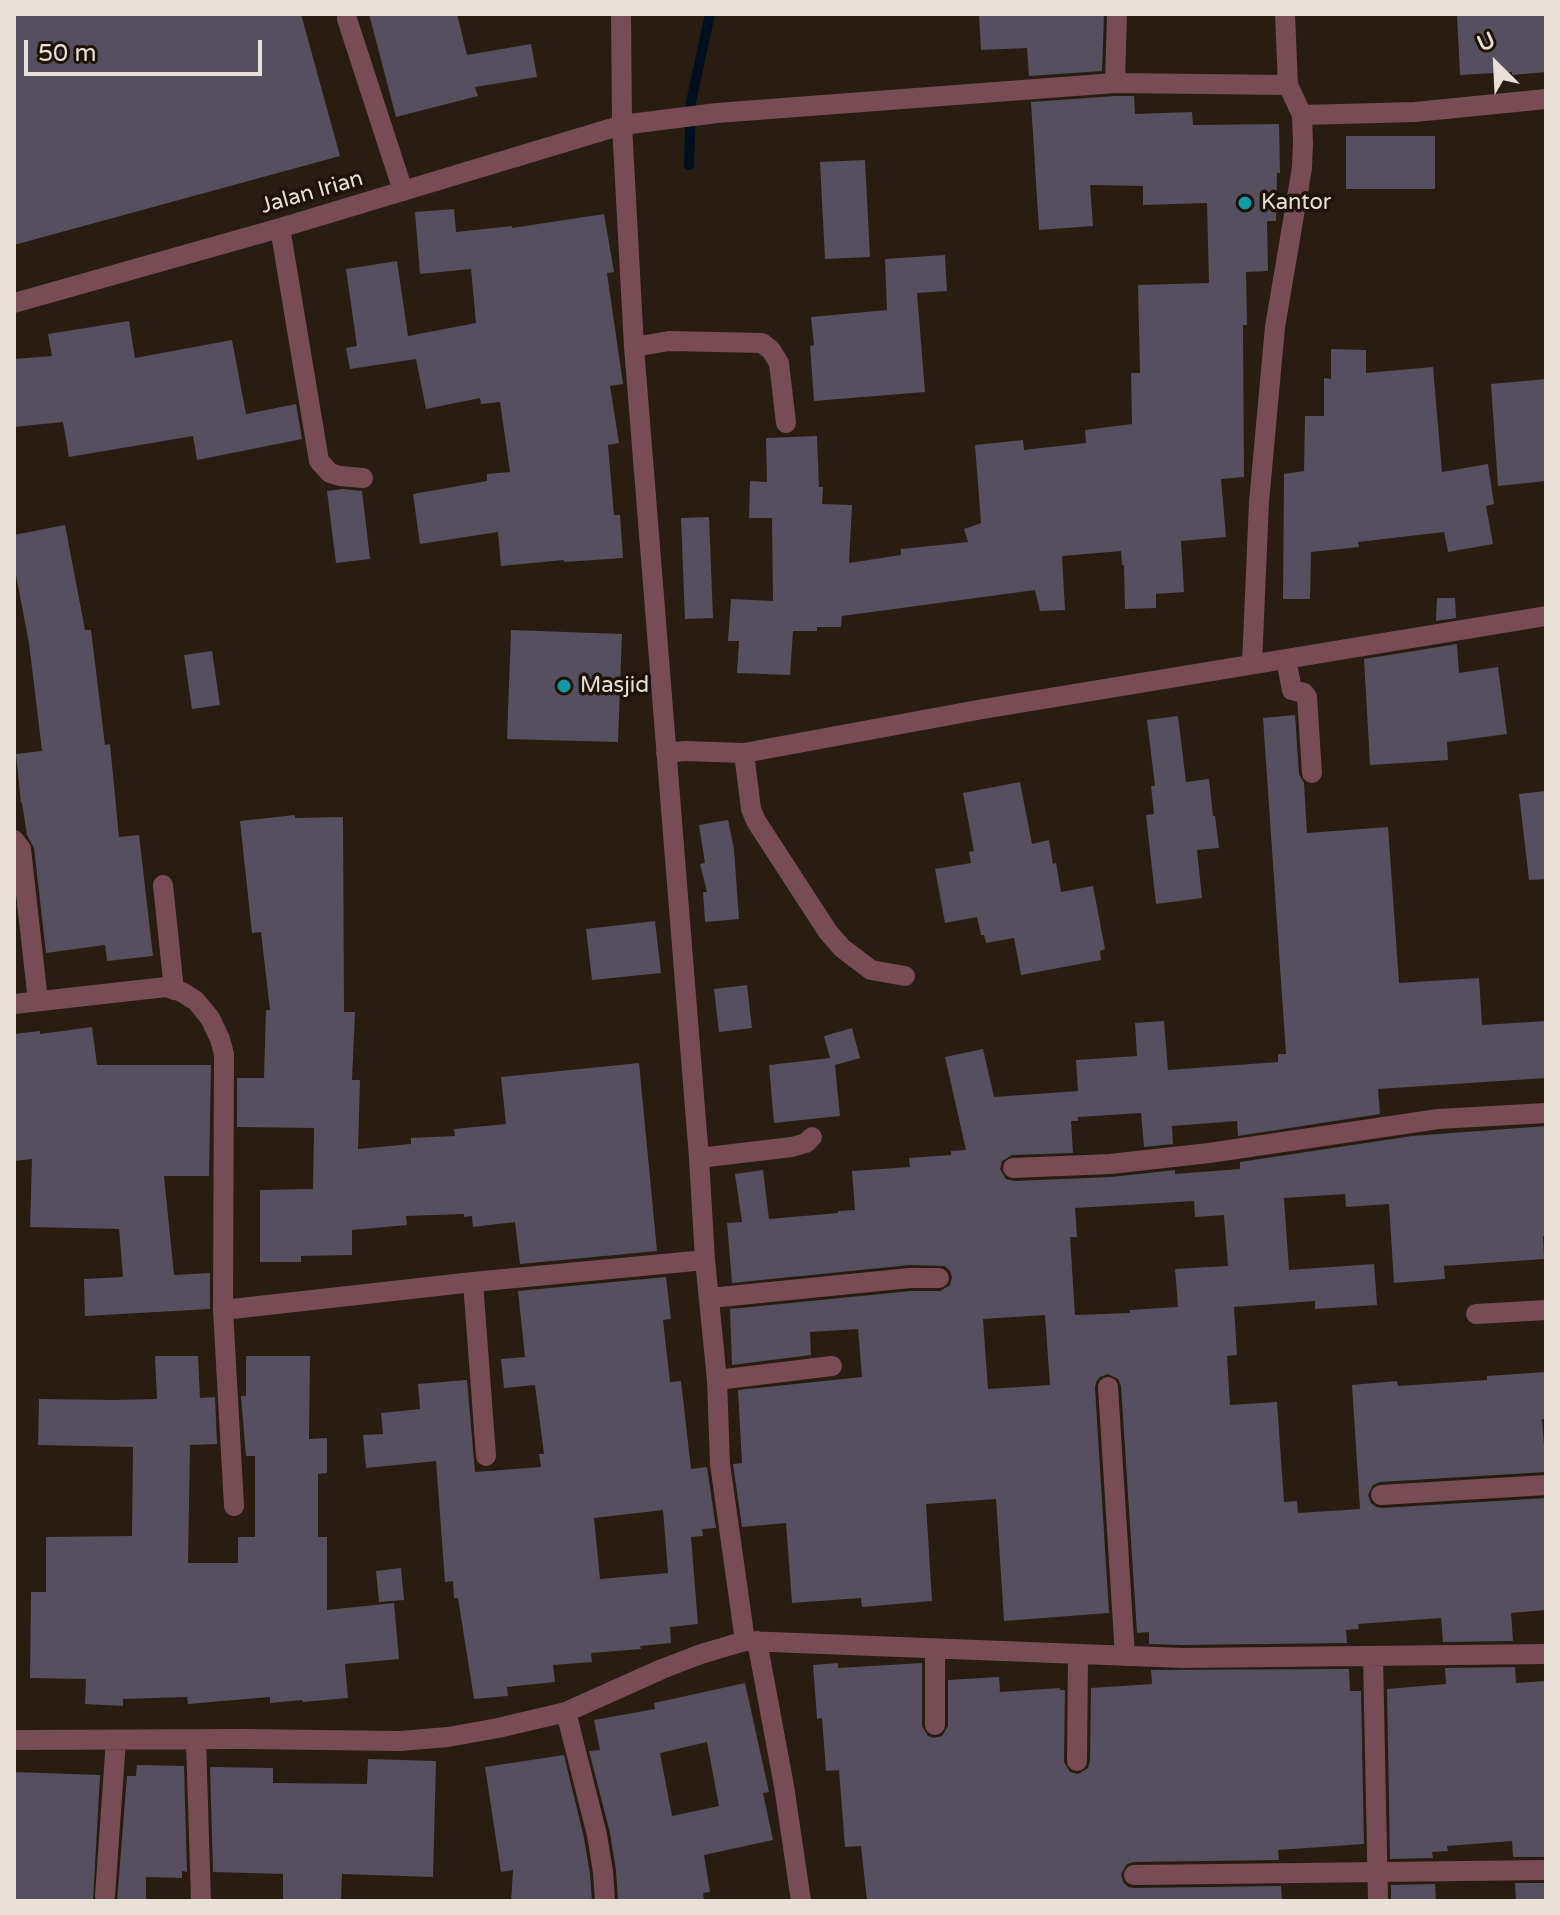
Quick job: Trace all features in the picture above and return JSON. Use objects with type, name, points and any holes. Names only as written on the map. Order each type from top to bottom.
[{"type":"street","points":[[621,14],[622,125],[634,347],[676,752],[720,1464],[751,1641],[784,1786],[801,1901]]},
{"type":"street","points":[[1115,83],[1117,14]]},
{"type":"street","points":[[1252,664],[1259,502],[1275,327],[1302,168],[1302,115],[1288,85],[1285,14]]},
{"type":"street","points":[[347,19],[403,191]]},
{"type":"street","name":"Jalan Irian","points":[[14,303],[280,228],[622,125],[717,113],[1115,83],[1288,85]]},
{"type":"street","points":[[1302,115],[1415,112],[1546,99]]},
{"type":"street","points":[[280,228],[319,461],[330,473],[363,478]]},
{"type":"street","points":[[634,347],[669,341],[762,343],[779,363],[786,423]]},
{"type":"street","points":[[676,752],[738,752],[1546,616]]},
{"type":"street","points":[[1286,659],[1292,690],[1307,697],[1312,773]]},
{"type":"street","points":[[738,752],[756,821],[828,932],[842,948],[871,970],[905,976]]},
{"type":"street","points":[[14,840],[21,849],[38,1001]]},
{"type":"street","points":[[163,885],[174,990]]},
{"type":"street","points":[[14,1004],[166,987],[196,1001],[210,1018],[220,1039],[224,1054],[223,1310],[234,1506]]},
{"type":"street","points":[[1013,1168],[1110,1164],[1276,1144],[1426,1120],[1546,1113]]},
{"type":"street","points":[[699,1158],[792,1147],[806,1143],[812,1137]]},
{"type":"street","points":[[223,1310],[705,1260]]},
{"type":"street","points":[[710,1298],[910,1278],[939,1278]]},
{"type":"street","points":[[473,1282],[486,1456]]},
{"type":"street","points":[[1476,1314],[1546,1310]]},
{"type":"street","points":[[717,1380],[832,1366]]},
{"type":"street","points":[[1108,1387],[1125,1656]]},
{"type":"street","points":[[1381,1495],[1546,1485]]},
{"type":"street","points":[[14,1740],[400,1741],[448,1737],[566,1712],[701,1654],[751,1641],[1247,1659],[1546,1654]]},
{"type":"street","points":[[935,1648],[935,1725]]},
{"type":"street","points":[[1077,1761],[1078,1654]]},
{"type":"street","points":[[1373,1656],[1378,1901]]},
{"type":"street","points":[[566,1712],[597,1835],[605,1901]]},
{"type":"street","points":[[105,1896],[116,1740]]},
{"type":"street","points":[[196,1740],[201,1901]]},
{"type":"street","points":[[1134,1875],[1546,1870]]},
{"type":"building","points":[[14,14],[301,14],[340,156],[14,245]]},
{"type":"building","points":[[369,14],[457,14],[467,55],[531,44],[537,77],[475,87],[478,96],[396,117]]},
{"type":"building","points":[[979,14],[1104,14],[1102,71],[1029,76],[1027,48],[981,50]]},
{"type":"building","points":[[1457,14],[1546,14],[1546,72],[1460,75]]},
{"type":"building","points":[[1134,96],[1135,114],[1192,112],[1193,125],[1279,124],[1280,173],[1277,173],[1276,221],[1267,221],[1268,271],[1246,272],[1247,325],[1243,325],[1244,477],[1221,479],[1226,537],[1181,541],[1184,592],[1156,594],[1156,608],[1125,609],[1121,551],[1062,556],[1065,610],[1040,611],[1035,590],[842,616],[841,627],[793,631],[790,675],[737,673],[739,641],[728,641],[731,599],[773,601],[772,518],[749,518],[750,481],[767,482],[766,438],[817,436],[822,504],[852,505],[849,563],[901,555],[901,549],[968,542],[964,529],[981,523],[975,445],[1023,440],[1024,450],[1086,443],[1085,430],[1132,424],[1131,373],[1140,373],[1138,285],[1209,283],[1207,203],[1143,205],[1143,186],[1090,185],[1093,226],[1039,230],[1031,102]]},
{"type":"building","points":[[1346,136],[1435,136],[1435,189],[1346,189]]},
{"type":"building","points":[[865,160],[870,257],[825,259],[820,162]]},
{"type":"building","points":[[454,209],[456,232],[512,228],[604,214],[614,272],[607,273],[623,384],[610,386],[619,443],[608,445],[614,515],[620,515],[623,558],[501,566],[498,532],[420,544],[413,494],[487,481],[487,474],[510,472],[500,402],[481,404],[480,398],[426,409],[416,359],[350,369],[346,348],[357,346],[346,269],[397,261],[408,336],[476,323],[471,269],[420,274],[415,212]]},
{"type":"building","points":[[945,255],[947,291],[917,293],[925,392],[814,401],[811,317],[887,310],[885,259]]},
{"type":"building","points":[[129,321],[135,358],[232,340],[246,414],[296,404],[302,439],[197,460],[193,436],[69,457],[63,422],[14,427],[14,359],[52,356],[48,334]]},
{"type":"building","points":[[1331,349],[1366,350],[1366,373],[1433,367],[1442,472],[1488,464],[1494,504],[1486,506],[1493,544],[1448,552],[1444,532],[1358,542],[1359,547],[1311,552],[1310,599],[1283,599],[1284,474],[1304,471],[1305,416],[1324,416],[1324,378],[1331,379]]},
{"type":"building","points":[[1546,379],[1546,481],[1498,486],[1491,384]]},
{"type":"building","points":[[327,491],[362,491],[370,559],[336,563]]},
{"type":"building","points":[[709,517],[713,618],[685,619],[681,518]]},
{"type":"building","points":[[65,525],[85,630],[91,630],[105,745],[110,744],[119,837],[139,835],[153,956],[107,961],[105,945],[46,953],[34,848],[27,835],[16,754],[42,751],[29,643],[14,565],[14,535]]},
{"type":"building","points":[[1437,598],[1455,598],[1456,618],[1436,621]]},
{"type":"building","name":"Masjid","points":[[511,630],[622,634],[618,742],[507,739]]},
{"type":"building","points":[[1457,644],[1459,673],[1498,667],[1507,734],[1447,742],[1448,760],[1370,765],[1364,659]]},
{"type":"building","points":[[212,651],[220,705],[192,709],[184,655]]},
{"type":"building","points":[[1295,715],[1307,833],[1388,827],[1399,983],[1479,978],[1482,1025],[1546,1021],[1546,1078],[1378,1089],[1380,1114],[1238,1136],[1237,1121],[1172,1126],[1173,1144],[1144,1147],[1141,1113],[1078,1117],[1078,1121],[1071,1121],[1073,1153],[1012,1155],[1002,1161],[1000,1169],[1006,1179],[1014,1181],[1111,1177],[1175,1170],[1175,1174],[1240,1169],[1240,1162],[1412,1136],[1546,1126],[1544,1259],[1444,1266],[1445,1279],[1394,1283],[1389,1204],[1346,1207],[1345,1194],[1284,1198],[1289,1270],[1374,1264],[1377,1305],[1315,1309],[1315,1301],[1234,1307],[1237,1355],[1227,1356],[1230,1405],[1277,1402],[1284,1502],[1297,1501],[1298,1513],[1360,1509],[1352,1385],[1397,1381],[1398,1386],[1487,1380],[1487,1376],[1546,1372],[1546,1419],[1542,1419],[1546,1472],[1380,1482],[1373,1485],[1368,1495],[1371,1503],[1382,1508],[1546,1498],[1546,1610],[1511,1613],[1513,1641],[1443,1642],[1441,1618],[1358,1624],[1359,1629],[1346,1630],[1347,1643],[1149,1644],[1149,1632],[1137,1633],[1121,1386],[1118,1379],[1108,1374],[1100,1377],[1095,1388],[1109,1613],[1004,1621],[996,1499],[926,1504],[932,1601],[862,1607],[861,1598],[792,1603],[786,1523],[742,1527],[733,1464],[742,1463],[738,1390],[862,1377],[858,1329],[810,1332],[811,1355],[732,1365],[730,1309],[911,1291],[940,1291],[950,1285],[952,1277],[945,1266],[910,1265],[732,1283],[727,1223],[742,1222],[735,1174],[763,1170],[769,1219],[855,1210],[852,1171],[910,1167],[909,1158],[951,1155],[951,1151],[966,1150],[945,1057],[983,1049],[994,1097],[1078,1091],[1076,1060],[1137,1056],[1135,1023],[1164,1021],[1168,1070],[1278,1062],[1278,1054],[1286,1054],[1263,718]],"holes":[[[1194,1201],[1195,1217],[1224,1215],[1228,1266],[1175,1269],[1178,1307],[1075,1315],[1070,1237],[1077,1237],[1075,1208]],[[1045,1315],[1050,1385],[988,1389],[983,1319]]]},
{"type":"building","points":[[1178,716],[1186,782],[1209,779],[1219,848],[1197,850],[1202,898],[1156,904],[1146,815],[1154,814],[1151,786],[1155,786],[1147,720]]},
{"type":"building","points":[[1020,782],[1032,844],[1049,840],[1061,892],[1093,886],[1105,949],[1100,951],[1101,960],[1021,975],[1014,938],[986,943],[977,917],[945,923],[935,869],[971,863],[969,852],[974,851],[963,793]]},
{"type":"building","points":[[1546,791],[1546,879],[1529,880],[1519,794]]},
{"type":"building","points":[[295,815],[295,818],[343,817],[344,1012],[355,1012],[352,1080],[360,1080],[358,1149],[411,1144],[411,1138],[455,1136],[454,1129],[506,1124],[501,1077],[639,1063],[657,1251],[520,1264],[515,1222],[473,1227],[472,1216],[464,1217],[464,1214],[406,1216],[407,1225],[352,1230],[352,1255],[301,1256],[301,1262],[260,1262],[260,1190],[313,1189],[314,1128],[237,1127],[237,1078],[264,1078],[266,1010],[270,1010],[261,932],[252,933],[240,821]]},
{"type":"building","points":[[728,820],[734,849],[739,919],[705,922],[703,892],[707,892],[700,864],[705,863],[699,825]]},
{"type":"building","points":[[655,921],[661,973],[592,980],[586,929]]},
{"type":"building","points":[[747,985],[752,1028],[719,1032],[714,989]]},
{"type":"building","points":[[92,1027],[97,1065],[211,1065],[209,1176],[164,1176],[174,1275],[210,1273],[210,1309],[85,1316],[84,1279],[123,1277],[119,1229],[30,1227],[32,1159],[14,1161],[14,1034]]},
{"type":"building","points":[[852,1028],[860,1058],[835,1065],[840,1116],[774,1123],[769,1065],[830,1058],[824,1036]]},
{"type":"building","points":[[666,1277],[671,1319],[663,1320],[670,1382],[681,1381],[691,1469],[707,1467],[716,1528],[702,1529],[703,1536],[691,1537],[698,1624],[670,1627],[671,1643],[591,1653],[592,1662],[553,1665],[555,1682],[507,1687],[508,1696],[474,1699],[458,1598],[454,1598],[453,1581],[445,1582],[436,1461],[366,1468],[363,1435],[383,1434],[381,1413],[420,1409],[418,1384],[467,1380],[475,1472],[541,1467],[539,1454],[544,1454],[535,1385],[504,1388],[501,1359],[525,1357],[518,1291]],"holes":[[[663,1510],[668,1573],[600,1579],[594,1518]]]},
{"type":"building","points":[[155,1356],[198,1356],[200,1398],[215,1397],[217,1444],[190,1445],[188,1563],[238,1563],[238,1537],[255,1537],[255,1456],[246,1456],[241,1396],[246,1396],[246,1356],[310,1356],[309,1439],[327,1438],[327,1473],[318,1474],[318,1537],[327,1537],[327,1610],[394,1603],[399,1659],[345,1664],[348,1698],[270,1703],[270,1697],[188,1704],[187,1697],[123,1699],[123,1706],[85,1704],[86,1679],[30,1678],[31,1592],[46,1592],[46,1537],[132,1536],[133,1447],[38,1445],[39,1399],[157,1399]]},
{"type":"building","points":[[401,1568],[404,1600],[379,1602],[376,1571]]},
{"type":"building","points":[[838,1663],[838,1668],[922,1663],[922,1726],[928,1736],[934,1738],[942,1736],[948,1726],[948,1680],[999,1677],[1000,1692],[1065,1690],[1064,1762],[1070,1772],[1078,1774],[1088,1768],[1090,1761],[1091,1688],[1152,1684],[1151,1670],[1349,1669],[1350,1691],[1361,1691],[1364,1844],[1278,1850],[1279,1860],[1134,1862],[1127,1864],[1121,1874],[1123,1882],[1134,1888],[1281,1886],[1282,1901],[867,1901],[861,1846],[845,1847],[839,1770],[826,1771],[822,1718],[817,1719],[813,1665]]},
{"type":"building","points":[[1515,1667],[1516,1683],[1546,1681],[1546,1857],[1513,1857],[1512,1841],[1447,1846],[1448,1851],[1432,1852],[1433,1858],[1390,1859],[1387,1689],[1446,1684],[1445,1668]]},
{"type":"building","points":[[745,1683],[769,1792],[763,1793],[773,1840],[704,1855],[710,1892],[703,1893],[704,1901],[618,1901],[610,1833],[589,1751],[600,1750],[594,1720],[655,1709],[654,1703]],"holes":[[[707,1742],[719,1806],[672,1816],[660,1753]]]},
{"type":"building","points":[[564,1755],[584,1838],[592,1901],[511,1901],[513,1870],[501,1872],[485,1767]]},
{"type":"building","points":[[368,1759],[436,1761],[433,1877],[342,1874],[341,1901],[322,1901],[283,1900],[283,1874],[213,1872],[210,1767],[273,1768],[273,1783],[367,1784]]},
{"type":"building","points":[[137,1765],[184,1766],[187,1872],[182,1871],[182,1878],[146,1877],[146,1901],[117,1901],[127,1776],[136,1776]]},
{"type":"building","points":[[14,1772],[100,1775],[93,1901],[14,1901]]},
{"type":"building","points":[[1515,1883],[1546,1883],[1546,1901],[1516,1901]]},
{"type":"building","points":[[1435,1884],[1436,1901],[1391,1901],[1391,1885]]},
{"type":"waterway","points":[[689,165],[691,102],[710,14]]},
{"type":"place","name":"Kantor","points":[[1245,203]]},
{"type":"place","name":"Masjid","points":[[564,686]]}]
